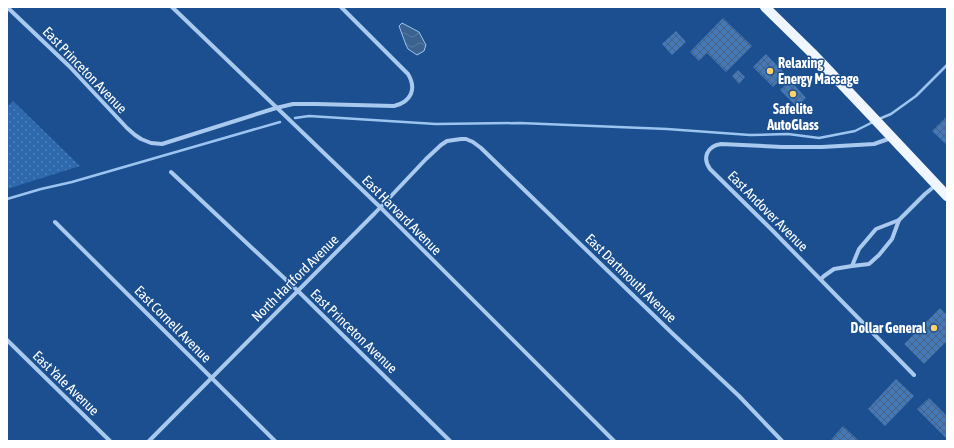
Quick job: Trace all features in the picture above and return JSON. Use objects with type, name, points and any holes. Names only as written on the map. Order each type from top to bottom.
[{"type":"main road","points":[[765,7],[812,53],[947,196]]},
{"type":"street","name":"East Princeton Avenue","points":[[7,7],[69,66],[127,128],[141,139],[151,143],[162,144],[276,108]]},
{"type":"street","name":"East Harvard Avenue","points":[[172,7],[380,207],[614,441]]},
{"type":"street","points":[[276,108],[293,104],[394,106],[406,102],[410,96],[412,85],[406,71],[341,7]]},
{"type":"street","name":"East Andover Avenue","points":[[888,134],[874,144],[822,147],[721,144],[712,146],[708,151],[706,161],[710,169],[821,279],[914,375]]},
{"type":"street","name":"North Hartford Avenue","points":[[149,441],[375,213],[426,159],[447,141],[461,139]]},
{"type":"street","name":"East Dartmouth Avenue","points":[[461,139],[466,139],[473,142],[481,148],[739,396],[782,441]]},
{"type":"street","name":"East Princeton Avenue","points":[[171,172],[298,291],[450,441]]},
{"type":"street","points":[[852,266],[858,248],[876,229],[898,220],[936,185]]},
{"type":"street","points":[[821,279],[834,269],[869,264],[879,255],[892,239],[898,220]]},
{"type":"street","name":"East Cornell Avenue","points":[[55,222],[276,441]]},
{"type":"street","name":"East Yale Avenue","points":[[7,340],[110,441]]},
{"type":"shaded area","points":[[13,101],[80,166],[7,189],[7,107]]},
{"type":"water","points":[[402,23],[419,32],[426,45],[424,51],[417,55],[408,49],[399,26]]},
{"type":"building","points":[[723,18],[752,46],[726,72],[707,53],[699,61],[690,52]]},
{"type":"building","points":[[676,31],[686,42],[672,55],[662,44]]},
{"type":"building","name":"Relaxing Energy Massage","points":[[766,54],[786,74],[773,87],[753,67]]},
{"type":"building","points":[[738,70],[745,77],[739,84],[732,76]]},
{"type":"building","name":"Safelite AutoGlass","points":[[790,80],[806,98],[797,107],[780,90]]},
{"type":"building","points":[[947,116],[947,145],[932,131]]},
{"type":"building","name":"Dollar General","points":[[940,308],[947,315],[947,341],[924,364],[904,344]]},
{"type":"building","points":[[896,379],[914,396],[885,426],[868,409]]},
{"type":"building","points":[[929,398],[947,416],[947,439],[917,409]]},
{"type":"building","points":[[843,426],[859,441],[830,441]]},
{"type":"waterway","points":[[879,119],[891,114],[916,96],[947,65]]},
{"type":"waterway","points":[[295,118],[309,116],[436,124],[520,123],[667,129],[750,135],[788,134],[819,138],[855,131],[873,122]]},
{"type":"waterway","points":[[7,199],[72,182],[280,122]]},
{"type":"place","name":"Relaxing Energy Massage","points":[[770,71]]},
{"type":"place","name":"Safelite AutoGlass","points":[[793,94]]},
{"type":"place","name":"Dollar General","points":[[934,328]]}]
